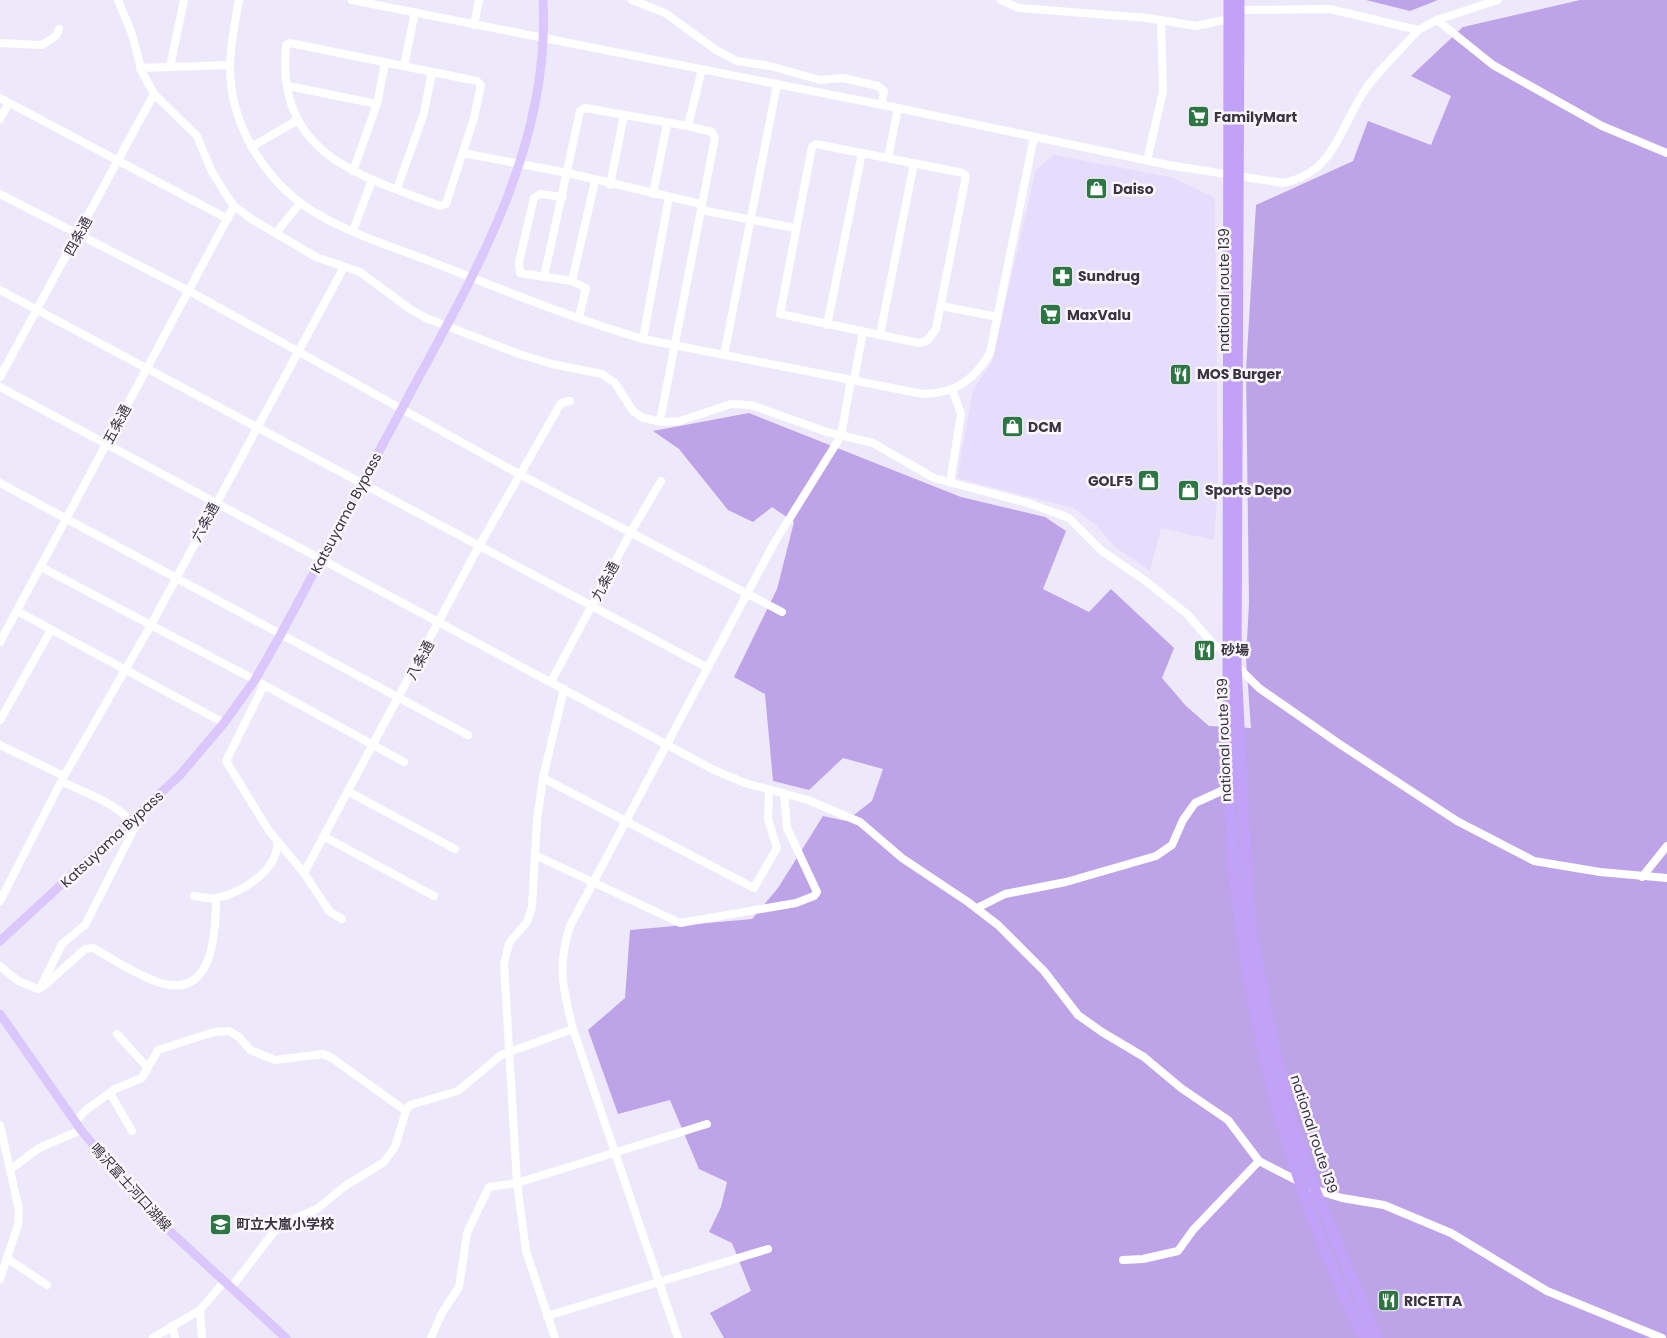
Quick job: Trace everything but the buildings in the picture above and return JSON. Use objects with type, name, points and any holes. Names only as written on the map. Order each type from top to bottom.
[{"type":"highway","name":"national route 139","points":[[1229,0],[1234,175],[1236,665],[1243,836],[1252,936],[1280,1078],[1314,1190],[1377,1338]]},
{"type":"highway","name":"national route 139","points":[[1239,5],[1234,175],[1228,651],[1230,787],[1236,888],[1252,992],[1270,1080],[1300,1182],[1342,1288],[1366,1338]]},
{"type":"main road","name":"Katsuyama Bypass","points":[[0,941],[180,775],[224,723],[255,680],[473,278],[507,201],[520,164],[532,118],[543,38],[543,0]]},
{"type":"main road","name":"鳴沢富士河口湖線","points":[[1,1021],[81,1130],[149,1212],[286,1338]]},
{"type":"street","points":[[118,0],[132,34],[140,68],[154,94],[197,136],[211,170],[234,206],[316,257],[360,272],[410,309],[447,325],[544,362],[602,374],[614,383],[632,412],[643,418],[660,422],[680,421],[730,404],[751,405],[841,436],[873,443],[934,478],[1028,504],[1069,518],[1102,551],[1147,582],[1187,614],[1215,646],[1228,651],[1236,665],[1259,688],[1346,749],[1457,821],[1534,861],[1600,872],[1667,878]]},
{"type":"street","points":[[170,67],[184,0]]},
{"type":"street","points":[[239,0],[230,65],[238,116],[251,147],[281,186],[300,203],[321,216],[353,231],[473,278],[643,339],[923,394],[952,389],[970,380],[980,370],[990,353],[1034,137]]},
{"type":"street","points":[[352,0],[898,108],[1147,161],[1283,183],[1300,180],[1326,160],[1367,88],[1418,30],[1437,20],[1498,0]]},
{"type":"street","points":[[474,25],[479,0]]},
{"type":"street","points":[[632,0],[665,13],[716,50],[738,61],[770,66],[820,80],[843,78],[878,86],[884,91],[882,105]]},
{"type":"street","points":[[1001,0],[1019,8],[1196,26],[1229,19],[1239,5],[1330,9],[1418,30]]},
{"type":"street","points":[[404,66],[415,12]]},
{"type":"street","points":[[1437,20],[1501,70],[1602,126],[1667,153]]},
{"type":"street","points":[[1147,161],[1163,91],[1161,21]]},
{"type":"street","points":[[0,43],[42,46],[56,36],[58,29]]},
{"type":"street","points":[[290,43],[404,66],[477,81],[482,85],[463,153],[446,204],[440,206],[353,171],[335,161],[320,149],[298,120],[288,86],[285,63],[286,45],[290,43]]},
{"type":"street","points":[[353,171],[377,104],[386,63]]},
{"type":"street","points":[[140,68],[230,65]]},
{"type":"street","points":[[688,126],[702,70]]},
{"type":"street","points":[[397,189],[421,122],[432,72]]},
{"type":"street","points":[[724,355],[777,84]]},
{"type":"street","points":[[288,86],[377,104]]},
{"type":"street","name":"四条通","points":[[0,377],[154,94]]},
{"type":"street","points":[[0,98],[228,219]]},
{"type":"street","points":[[0,119],[9,103]]},
{"type":"street","points":[[544,277],[563,197],[580,111],[585,108],[712,132],[716,138],[660,422]]},
{"type":"street","points":[[888,158],[898,108]]},
{"type":"street","points":[[610,185],[624,115]]},
{"type":"street","points":[[251,147],[298,120]]},
{"type":"street","points":[[654,194],[667,124]]},
{"type":"street","points":[[816,144],[862,152],[963,173],[966,176],[936,329],[927,341],[919,343],[780,314],[812,147],[816,144]]},
{"type":"street","points":[[827,325],[862,152]]},
{"type":"street","points":[[463,153],[568,173],[750,219],[795,228]]},
{"type":"street","points":[[880,335],[914,163]]},
{"type":"street","points":[[353,231],[372,180]]},
{"type":"street","points":[[572,281],[595,180]]},
{"type":"street","points":[[0,194],[189,291],[519,474],[782,612]]},
{"type":"street","points":[[563,197],[540,194],[534,198],[519,262],[520,273],[572,281],[586,288],[579,317]]},
{"type":"street","points":[[643,339],[668,197]]},
{"type":"street","points":[[276,233],[300,203]]},
{"type":"street","name":"五条通","points":[[0,642],[234,206]]},
{"type":"street","name":"六条通","points":[[0,901],[64,779],[151,625],[344,267]]},
{"type":"street","points":[[0,290],[708,668]]},
{"type":"street","points":[[941,306],[998,317]]},
{"type":"street","points":[[678,1338],[573,1030],[563,987],[564,946],[570,926],[592,882],[773,544],[841,436],[863,332]]},
{"type":"street","points":[[0,386],[714,770],[817,803],[860,822],[902,858],[977,908],[998,925],[1044,971],[1078,1014],[1102,1032],[1144,1056],[1181,1088],[1228,1120],[1259,1161],[1314,1190],[1342,1198],[1384,1205],[1451,1233],[1547,1291],[1662,1338]]},
{"type":"street","points":[[950,483],[961,414],[952,389]]},
{"type":"street","name":"八条通","points":[[304,873],[519,474],[561,403],[570,401]]},
{"type":"street","name":"九条通","points":[[552,682],[631,532],[661,481]]},
{"type":"street","points":[[0,483],[468,735]]},
{"type":"street","points":[[41,567],[255,680],[373,747],[404,762]]},
{"type":"street","points":[[17,611],[224,723]]},
{"type":"street","points":[[0,720],[51,630]]},
{"type":"street","points":[[264,685],[226,761],[277,842],[298,863],[330,912],[342,919]]},
{"type":"street","points":[[555,1338],[526,1251],[517,1183],[504,964],[509,943],[527,922],[532,907],[543,778],[564,688]]},
{"type":"street","points":[[0,745],[122,812],[132,820],[134,829],[85,926],[62,944],[40,988]]},
{"type":"street","points":[[543,778],[754,888],[777,848],[768,819],[769,789]]},
{"type":"street","points":[[977,908],[1005,894],[1066,882],[1156,856],[1172,846],[1183,820],[1195,803],[1230,787]]},
{"type":"street","points":[[349,792],[454,849]]},
{"type":"street","points":[[535,855],[680,923],[796,903],[814,896],[816,887],[787,828],[784,793]]},
{"type":"street","points":[[325,837],[434,896]]},
{"type":"street","points":[[194,896],[216,898],[238,891],[265,870],[275,853],[277,842]]},
{"type":"street","points":[[1643,877],[1667,846]]},
{"type":"street","points":[[40,988],[85,949],[93,948],[154,981],[170,985],[188,984],[201,973],[210,957],[215,934],[216,898]]},
{"type":"street","points":[[0,966],[18,981],[40,988]]},
{"type":"street","points":[[153,1338],[200,1310],[227,1285],[273,1233],[287,1222],[317,1209],[345,1186],[384,1162],[395,1147],[406,1111],[410,1105],[458,1091],[501,1055],[573,1030]]},
{"type":"street","points":[[75,1122],[86,1110],[110,1093],[142,1078],[158,1050],[214,1032],[229,1031],[250,1050],[275,1060],[323,1054],[332,1058],[406,1111]]},
{"type":"street","points":[[117,1034],[147,1067]]},
{"type":"street","points":[[110,1093],[132,1131]]},
{"type":"street","points":[[0,1124],[19,1210],[18,1225],[0,1279]]},
{"type":"street","points":[[431,1338],[442,1313],[459,1288],[467,1234],[489,1187],[517,1183],[614,1151],[707,1124]]},
{"type":"street","points":[[11,1169],[39,1148],[81,1130]]},
{"type":"street","points":[[1123,1260],[1144,1259],[1178,1251],[1193,1230],[1259,1161]]},
{"type":"street","points":[[548,1316],[768,1248]]},
{"type":"street","points":[[8,1259],[47,1285]]},
{"type":"street","points":[[200,1310],[202,1338]]},
{"type":"street","points":[[172,1326],[175,1338]]},
{"type":"shaded area","points":[[1366,0],[1438,0],[1410,11]]},
{"type":"shaded area","points":[[1580,0],[1667,0],[1667,1338],[724,1338],[710,1313],[751,1291],[732,1243],[709,1232],[721,1207],[727,1182],[699,1169],[670,1100],[618,1114],[588,1030],[625,998],[630,930],[752,919],[778,888],[823,816],[846,821],[872,801],[883,769],[843,758],[809,790],[773,781],[765,694],[734,677],[777,589],[794,522],[772,507],[753,522],[728,510],[679,449],[653,431],[749,413],[961,497],[1045,517],[1066,531],[1043,589],[1089,612],[1111,589],[1174,648],[1162,678],[1186,706],[1209,726],[1251,728],[1246,659],[1249,603],[1246,370],[1256,205],[1353,161],[1368,121],[1431,145],[1451,96],[1411,76],[1463,27]]},
{"type":"shaded area","points":[[1054,155],[1174,178],[1215,198],[1218,488],[1214,540],[1161,528],[1150,571],[1114,546],[1096,525],[1074,508],[957,478],[973,390],[992,362],[1036,169]]},
{"type":"place","name":"FamilyMart","points":[[1198,117]]},
{"type":"place","name":"Daiso","points":[[1097,189]]},
{"type":"place","name":"Sundrug","points":[[1062,276]]},
{"type":"place","name":"MaxValu","points":[[1051,315]]},
{"type":"place","name":"MOS Burger","points":[[1181,374]]},
{"type":"place","name":"DCM","points":[[1012,427]]},
{"type":"place","name":"GOLF5","points":[[1149,481]]},
{"type":"place","name":"Sports Depo","points":[[1189,490]]},
{"type":"place","name":"砂場","points":[[1205,650]]},
{"type":"place","name":"町立大嵐小学校","points":[[220,1224]]},
{"type":"place","name":"RICETTA","points":[[1388,1301]]}]
